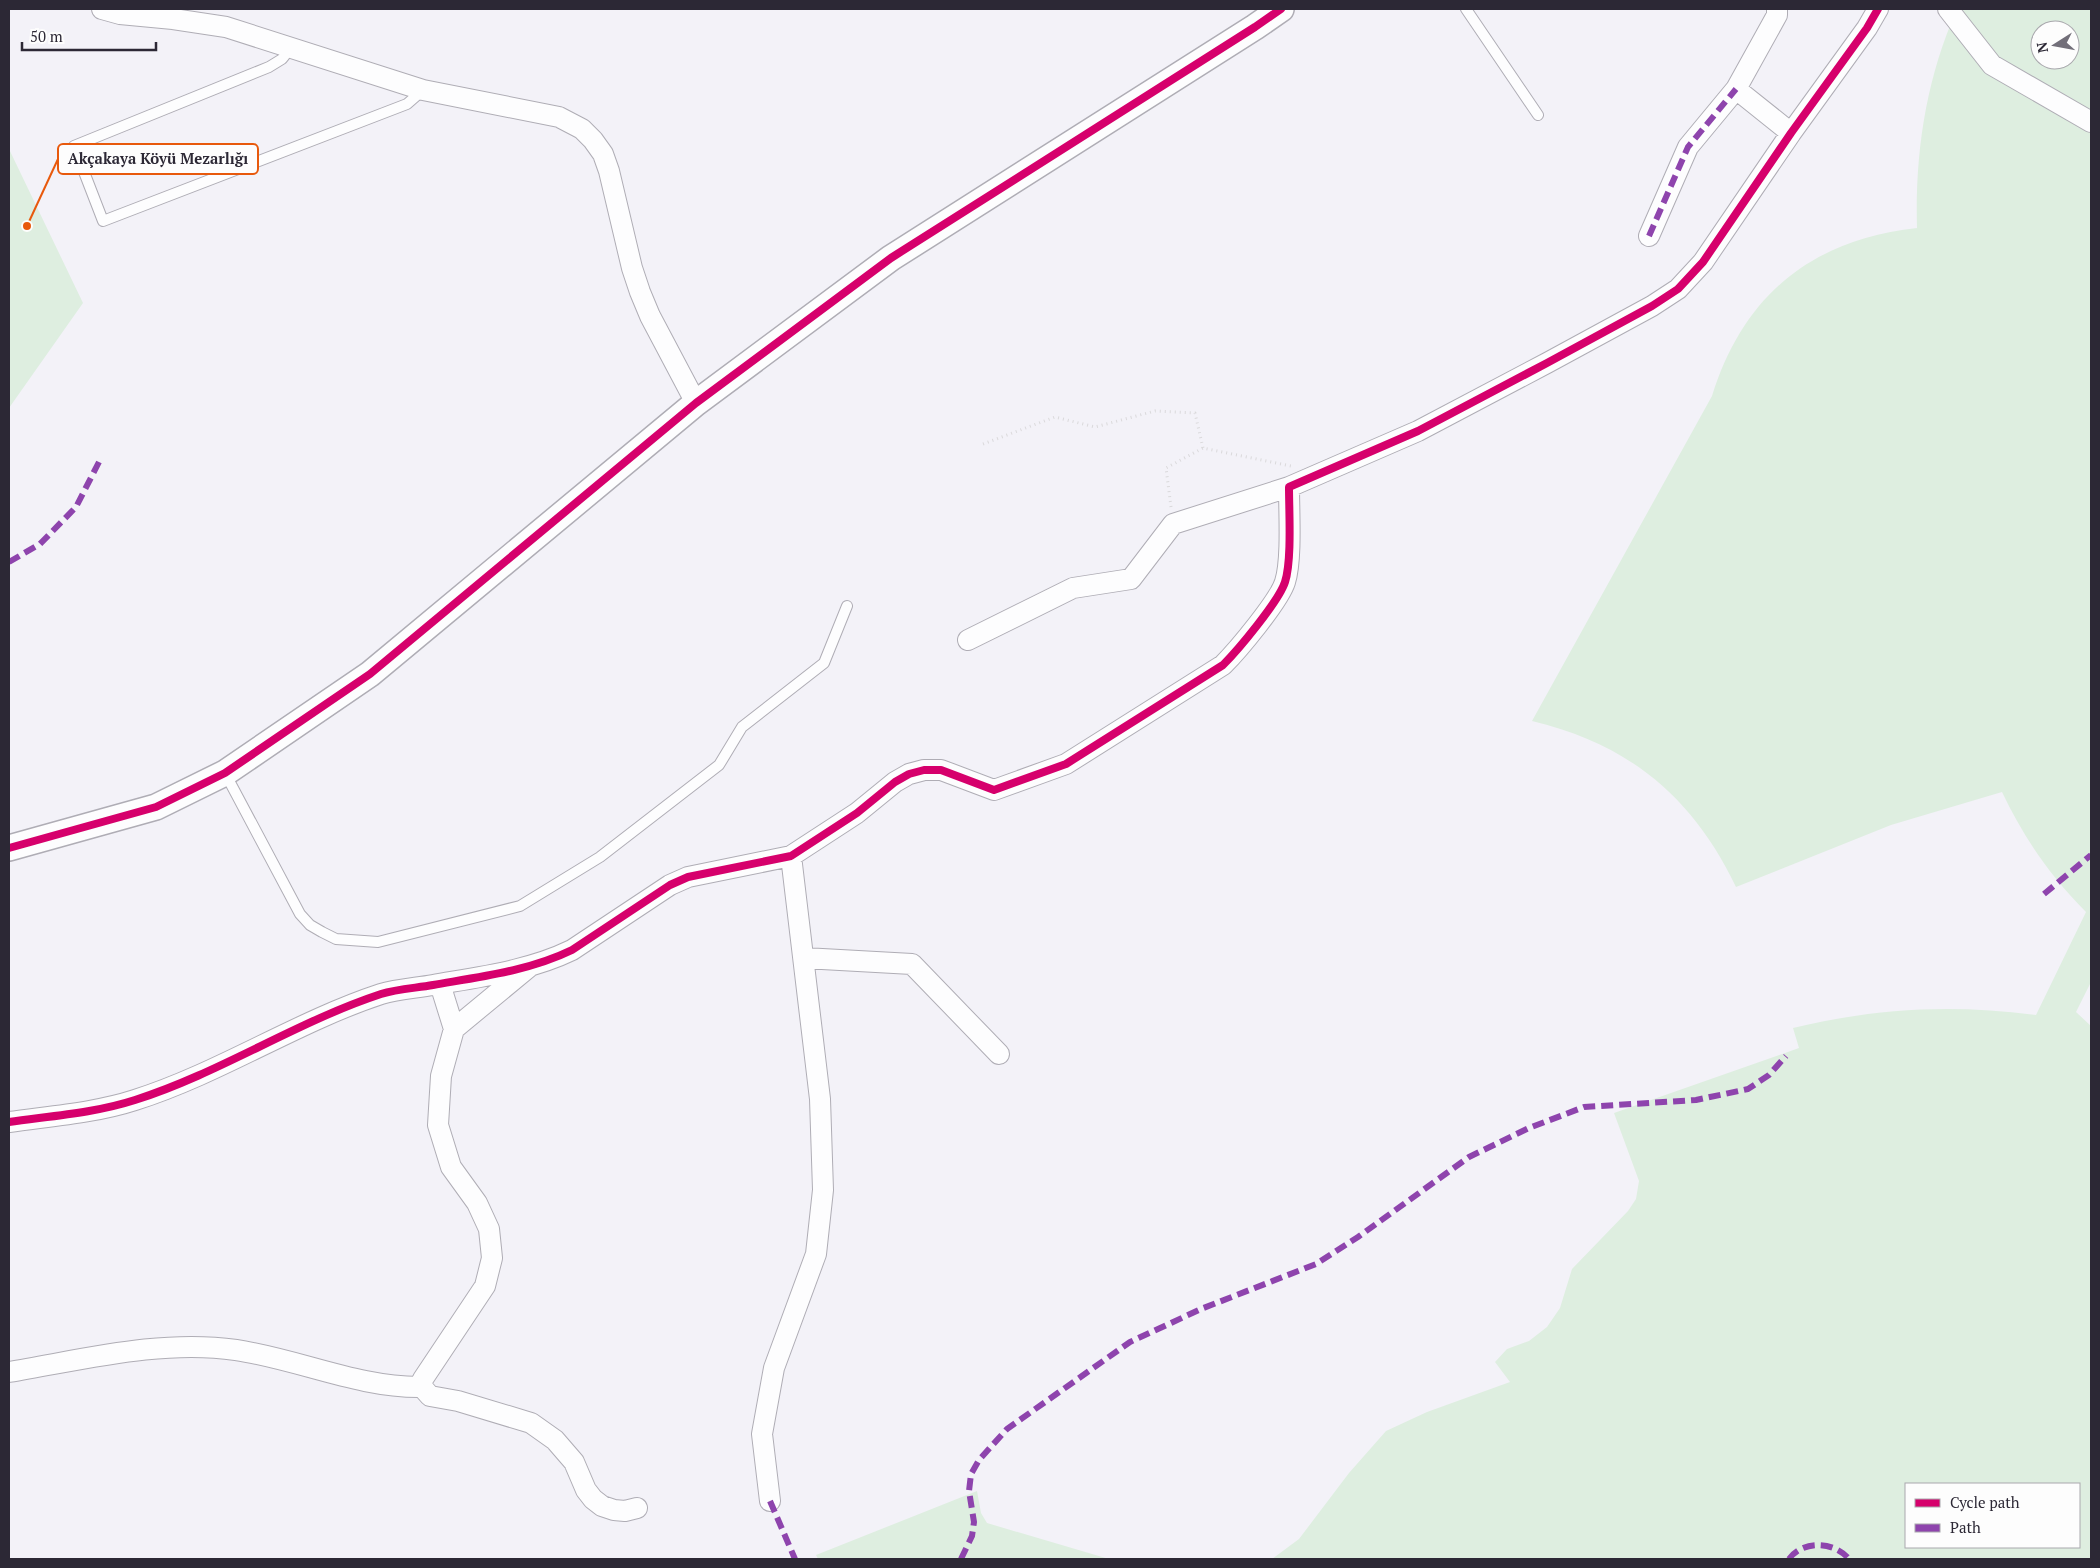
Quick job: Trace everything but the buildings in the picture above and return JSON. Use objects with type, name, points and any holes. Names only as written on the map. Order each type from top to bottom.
[{"type":"street","points":[[102,9],[226,27],[423,90],[559,117],[582,129],[603,154],[640,292],[650,316],[696,403]]},
{"type":"street","points":[[9,848],[156,807],[225,772],[370,674],[696,403],[891,258],[1281,9]]},
{"type":"street","points":[[1649,236],[1688,147],[1736,89],[1777,15],[1777,9]]},
{"type":"street","points":[[968,640],[1073,588],[1132,579],[1174,524],[1289,487],[1418,431],[1666,298],[1692,276],[1703,262],[1791,133],[1867,28],[1878,9]]},
{"type":"street","points":[[1948,9],[1992,65],[2091,122]]},
{"type":"street","points":[[1736,89],[1791,133]]},
{"type":"street","points":[[9,1122],[100,1110],[134,1100],[170,1087],[326,1014],[383,993],[440,984],[530,966],[554,959],[572,950],[670,885],[688,876],[791,856],[857,813],[895,782],[909,774],[924,770],[941,770],[994,790],[1066,764],[1223,665],[1233,655],[1284,584],[1288,567],[1289,487]]},
{"type":"street","points":[[770,1501],[762,1434],[774,1368],[816,1254],[823,1190],[820,1099],[791,856]]},
{"type":"street","points":[[804,958],[912,964],[999,1054]]},
{"type":"street","points":[[454,1029],[530,966]]},
{"type":"street","points":[[422,1387],[423,1379],[485,1286],[492,1258],[489,1229],[477,1203],[451,1167],[438,1125],[441,1076],[454,1029],[440,984]]},
{"type":"street","points":[[9,1372],[123,1353],[168,1348],[212,1348],[262,1354],[384,1384],[422,1387],[430,1396],[458,1401],[531,1423],[556,1440],[574,1462],[586,1490],[593,1499],[602,1506],[614,1510],[625,1511],[637,1508]]},
{"type":"lane","points":[[1466,9],[1538,115]]},
{"type":"lane","points":[[290,49],[282,59],[269,67],[74,146],[103,221],[407,104],[423,90]]},
{"type":"lane","points":[[225,772],[300,914],[310,925],[336,939],[378,942],[520,906],[600,856],[720,765],[742,727],[824,664],[847,606]]},
{"type":"path","points":[[983,444],[1055,417],[1095,428],[1155,411],[1195,413],[1203,448]]},
{"type":"path","points":[[1174,524],[1166,468],[1203,448],[1323,473]]},
{"type":"green space","points":[[1957,9],[2091,9],[2091,982],[2076,1012],[2091,1026],[2091,1559],[1272,1559],[1299,1539],[1349,1473],[1386,1431],[1427,1412],[1510,1382],[1495,1362],[1507,1349],[1529,1341],[1547,1327],[1560,1308],[1572,1269],[1628,1211],[1636,1199],[1639,1181],[1614,1113],[1799,1048],[1793,1028],[1854,1016],[1914,1010],[1974,1010],[2036,1015],[2086,912],[2061,885],[2039,856],[2019,825],[2002,792],[1891,825],[1736,887],[1719,855],[1700,826],[1678,801],[1654,779],[1628,760],[1599,744],[1567,731],[1532,721],[1712,396],[1726,360],[1743,328],[1763,301],[1787,278],[1814,260],[1845,245],[1879,234],[1917,228],[1918,172],[1930,89],[1946,35]]},
{"type":"green space","points":[[9,149],[83,303],[9,408]]},
{"type":"green space","points":[[977,1491],[981,1513],[987,1523],[1109,1559],[818,1559],[816,1555]]},
{"type":"marked path","points":[[1649,236],[1688,147],[1736,89]]},
{"type":"marked path","points":[[9,562],[40,544],[76,507],[100,460]]},
{"type":"marked path","points":[[2044,894],[2091,855]]},
{"type":"marked path","points":[[961,1559],[972,1536],[974,1522],[969,1491],[971,1474],[979,1460],[1007,1429],[1130,1342],[1201,1309],[1316,1264],[1358,1237],[1469,1157],[1529,1128],[1584,1107],[1696,1100],[1748,1089],[1769,1075],[1786,1056]]},
{"type":"marked path","points":[[770,1501],[795,1559]]},
{"type":"marked path","points":[[1789,1559],[1802,1548],[1819,1545],[1835,1549],[1849,1559]]},
{"type":"cycle path","points":[[9,848],[156,807],[225,773],[370,674],[696,403],[891,258],[1281,9]]},
{"type":"cycle path","points":[[9,1122],[89,1111],[135,1100],[197,1076],[350,1005],[381,994],[486,976],[556,957],[572,950],[670,885],[688,877],[791,856],[857,813],[895,782],[909,774],[924,770],[941,770],[994,790],[1066,764],[1223,665],[1248,637],[1267,613],[1285,582],[1289,549],[1289,487],[1418,431],[1652,306],[1678,289],[1703,262],[1791,133],[1867,28],[1878,9]]},
{"type":"place","name":"Akçakaya Köyü Mezarlığı","points":[[27,226]]}]
